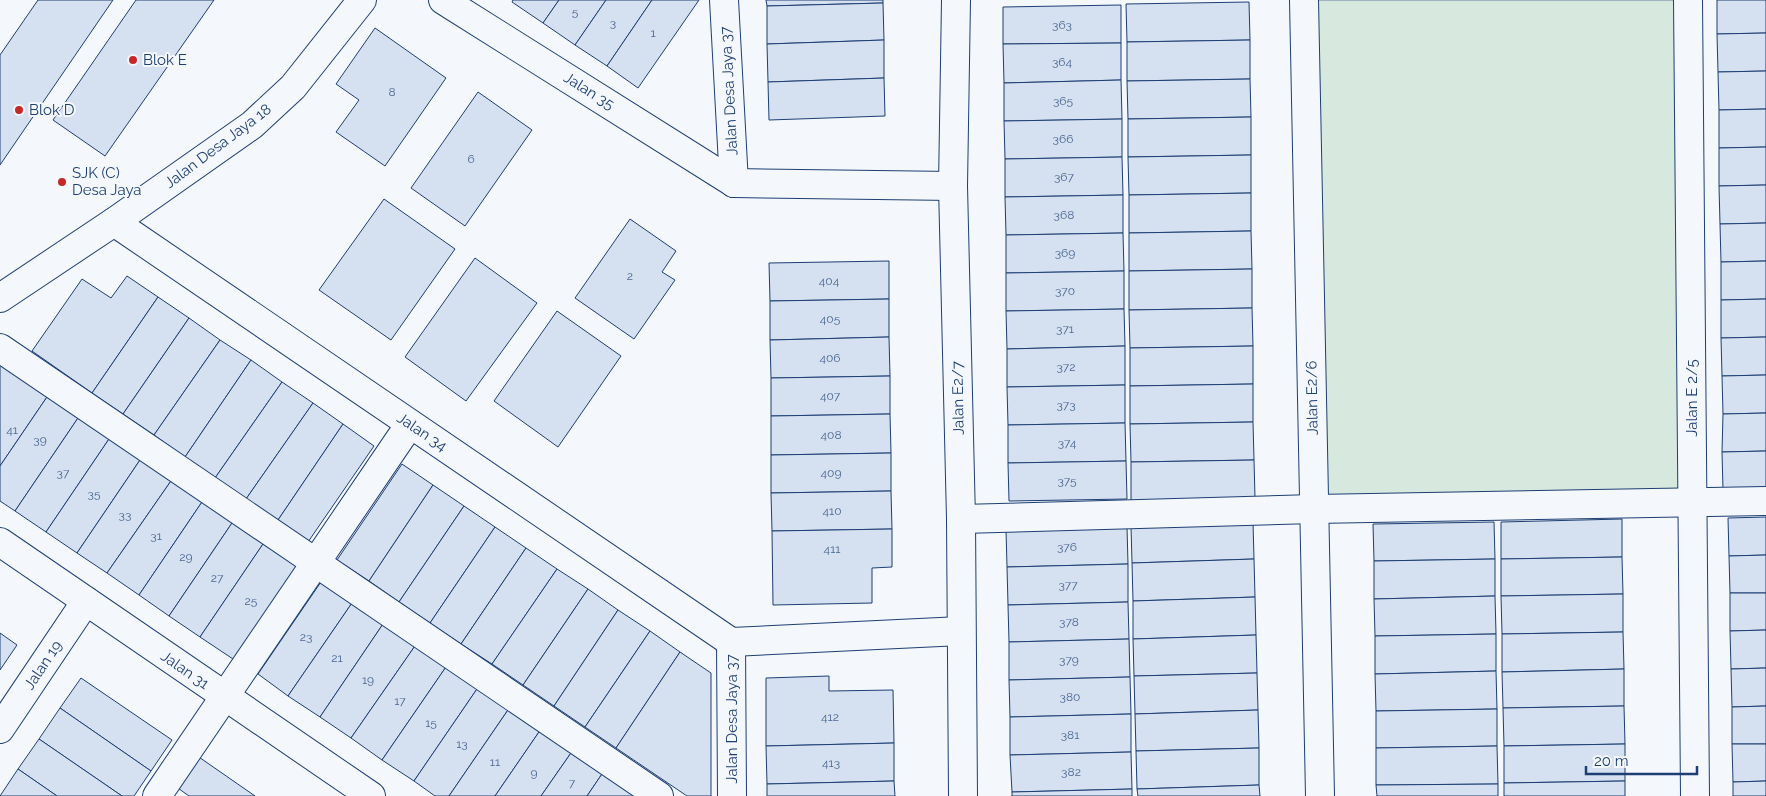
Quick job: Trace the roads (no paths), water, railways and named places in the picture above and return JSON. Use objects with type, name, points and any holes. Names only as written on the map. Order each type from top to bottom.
[{"type":"street","name":"Jalan Desa Jaya 18","points":[[0,298],[114,222],[252,125],[293,87],[362,0]]},
{"type":"street","name":"Jalan 35","points":[[443,0],[734,182]]},
{"type":"street","name":"Jalan E2/7","points":[[956,0],[953,186],[961,519],[963,796]]},
{"type":"street","name":"Jalan E2/6","points":[[1304,0],[1320,796]]},
{"type":"street","name":"Jalan E 2/5","points":[[1688,0],[1695,796]]},
{"type":"street","name":"Jalan Desa Jaya 37","points":[[724,1],[734,182]]},
{"type":"street","points":[[734,182],[953,186]]},
{"type":"street","name":"Jalan 34","points":[[114,222],[731,642]]},
{"type":"street","points":[[0,348],[660,796]]},
{"type":"street","points":[[157,796],[410,424]]},
{"type":"street","points":[[961,519],[1314,509],[1766,502]]},
{"type":"street","name":"Jalan 31","points":[[0,542],[225,697],[355,792]]},
{"type":"street","name":"Jalan 19","points":[[0,729],[86,600]]},
{"type":"street","points":[[731,642],[961,631]]},
{"type":"street","name":"Jalan Desa Jaya 37","points":[[731,642],[732,796]]},
{"type":"place","name":"Blok E","points":[[133,60]]},
{"type":"place","name":"Blok D","points":[[19,110]]},
{"type":"place","name":"SJK (C) Desa Jaya","points":[[62,182]]}]
